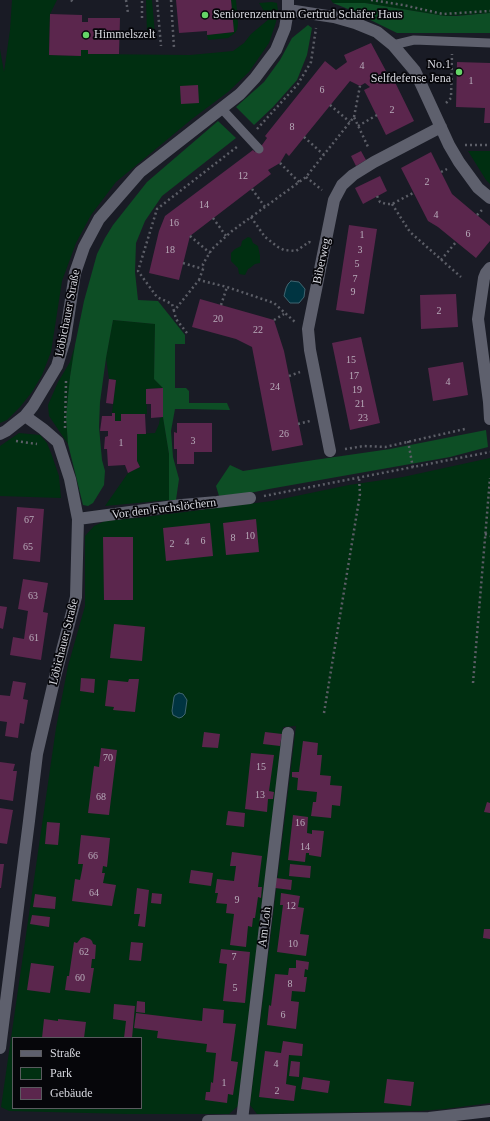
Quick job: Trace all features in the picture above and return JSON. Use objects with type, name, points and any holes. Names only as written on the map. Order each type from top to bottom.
[{"type":"street","name":"Löbichauer Straße","points":[[0,1048],[37,754],[76,597],[78,519],[70,479],[58,442],[25,416],[33,406],[57,366],[64,339],[75,273],[84,247],[99,219],[140,172],[222,109],[240,94],[255,78],[276,50],[285,28],[288,5],[296,0]]},
{"type":"street","points":[[288,5],[362,26],[377,32],[393,45],[415,71],[459,162],[478,188],[490,198]]},
{"type":"street","name":"Biberweg","points":[[330,451],[310,350],[308,329],[334,200],[342,185],[374,162],[441,127]]},
{"type":"street","points":[[490,268],[484,278],[478,319],[490,402],[490,419]]},
{"type":"street","points":[[0,434],[25,416]]},
{"type":"street","name":"Vor den Fuchslöchern","points":[[78,519],[182,505],[250,498]]},
{"type":"street","name":"Am Loh","points":[[242,1120],[288,733]]},
{"type":"street","points":[[208,1121],[429,1118],[490,1111]]},
{"type":"lane","points":[[393,45],[414,40],[490,43]]},
{"type":"lane","points":[[222,109],[259,149]]},
{"type":"path","points":[[126,0],[128,13]]},
{"type":"path","points":[[142,0],[142,18]]},
{"type":"path","points":[[157,0],[161,46]]},
{"type":"path","points":[[171,0],[174,48]]},
{"type":"path","points":[[371,0],[443,14],[490,11]]},
{"type":"path","points":[[187,333],[176,319],[172,304],[158,297],[138,271],[157,209],[249,138],[298,84],[311,62],[318,14]]},
{"type":"path","points":[[435,113],[451,98],[452,42]]},
{"type":"path","points":[[174,311],[199,280],[204,264],[212,249],[226,236],[306,177],[354,117],[360,86]]},
{"type":"path","points":[[330,105],[350,122]]},
{"type":"path","points":[[358,126],[377,115]]},
{"type":"path","points":[[354,117],[374,162]]},
{"type":"path","points":[[304,137],[324,155]]},
{"type":"path","points":[[481,145],[490,145]]},
{"type":"path","points":[[280,163],[299,182]]},
{"type":"path","points":[[306,177],[322,190]]},
{"type":"path","points":[[252,189],[265,207]]},
{"type":"path","points":[[377,196],[380,202],[392,204],[413,192]]},
{"type":"path","points":[[392,204],[410,232],[461,277]]},
{"type":"path","points":[[251,217],[265,237],[284,250],[296,251],[309,242],[325,246]]},
{"type":"path","points":[[213,218],[226,236]]},
{"type":"path","points":[[190,236],[210,252]]},
{"type":"path","points":[[441,260],[456,242]]},
{"type":"path","points":[[183,263],[203,269]]},
{"type":"path","points":[[199,280],[227,287],[274,303],[293,321],[308,329]]},
{"type":"path","points":[[221,305],[227,287]]},
{"type":"path","points":[[274,320],[284,314]]},
{"type":"path","points":[[330,451],[364,446],[385,446],[464,429]]},
{"type":"path","points":[[408,441],[413,468]]},
{"type":"path","points":[[250,498],[413,468],[490,452]]},
{"type":"path","points":[[324,713],[360,494],[359,478]]},
{"type":"path","points":[[473,683],[490,478]]},
{"type":"path","points":[[485,534],[490,536]]},
{"type":"green space","points":[[12,0],[57,0],[50,14],[49,55],[81,56],[81,50],[88,50],[88,54],[190,55],[233,51],[244,43],[251,34],[269,19],[259,3],[277,3],[278,11],[269,43],[249,72],[228,92],[192,119],[116,182],[91,215],[76,243],[62,281],[51,352],[42,375],[32,392],[20,407],[7,420],[0,423],[0,49],[4,72],[10,30]]},
{"type":"green space","points":[[146,0],[152,0],[155,34],[147,34]]},
{"type":"green space","points":[[231,0],[236,0],[237,30],[228,38],[208,40],[207,35],[234,32]]},
{"type":"green space","points":[[331,0],[490,0],[490,13],[445,16],[365,3],[333,3]]},
{"type":"green space","points":[[333,3],[365,3],[445,16],[490,13],[490,33],[397,33]]},
{"type":"green space","points":[[308,25],[312,28],[307,55],[297,80],[273,107],[254,125],[236,107],[264,82],[280,60],[292,38]]},
{"type":"green space","points":[[218,121],[236,138],[162,196],[145,221],[136,243],[135,272],[138,300],[158,301],[185,335],[185,344],[175,344],[175,388],[186,388],[189,391],[189,403],[227,403],[230,410],[175,409],[171,431],[173,457],[179,479],[176,500],[169,500],[169,454],[163,417],[163,388],[154,379],[155,324],[113,320],[100,402],[99,427],[102,460],[105,471],[104,485],[93,503],[88,506],[83,505],[68,444],[66,417],[75,345],[84,301],[97,254],[113,225],[147,182]]},
{"type":"green space","points":[[468,151],[490,151],[490,184],[486,180]]},
{"type":"green space","points":[[248,237],[251,238],[253,243],[258,246],[260,263],[255,264],[248,269],[245,275],[239,274],[238,268],[231,261],[231,253],[241,246],[242,241]]},
{"type":"green space","points":[[113,320],[155,324],[154,379],[163,388],[146,389],[147,414],[121,414],[121,421],[115,421],[112,413],[116,380],[109,379],[106,358]]},
{"type":"green space","points":[[75,345],[66,417],[68,444],[49,416],[48,405],[58,382],[70,362]]},
{"type":"green space","points":[[163,417],[169,454],[169,500],[105,506],[128,473],[140,467],[137,461],[137,434],[155,433],[160,418]]},
{"type":"green space","points":[[486,430],[488,447],[450,457],[250,493],[219,496],[216,486],[230,465],[243,471],[390,449]]},
{"type":"green space","points":[[19,433],[40,435],[47,443],[59,476],[61,498],[0,496],[0,446]]},
{"type":"green space","points":[[490,458],[490,1103],[420,1111],[257,1114],[250,1105],[296,726],[283,727],[238,1106],[229,1114],[127,1114],[9,1111],[1,1107],[56,728],[68,666],[85,606],[85,536],[94,526],[105,521],[272,501],[349,485],[403,477]]},
{"type":"water","points":[[291,281],[299,282],[305,289],[304,297],[299,303],[290,303],[284,296],[286,288]]},
{"type":"water","points":[[179,693],[183,694],[187,700],[185,714],[179,718],[173,715],[172,711],[174,697]]},
{"type":"building","name":"Seniorenzentrum Gertrud Schäfer Haus","points":[[176,0],[231,0],[234,32],[207,35],[207,31],[179,33]]},
{"type":"building","points":[[50,14],[82,15],[82,22],[88,22],[88,18],[120,18],[119,54],[88,54],[88,50],[81,50],[81,56],[49,55]]},
{"type":"building","points":[[371,43],[386,71],[381,73],[385,80],[392,76],[414,121],[386,135],[364,90],[370,87],[365,83],[360,86],[350,81],[289,156],[286,153],[280,163],[268,170],[271,174],[190,236],[179,280],[149,273],[159,231],[165,216],[253,150],[255,152],[267,138],[265,136],[325,61],[336,70],[347,62],[344,55]]},
{"type":"building","points":[[457,62],[490,63],[490,123],[484,123],[485,108],[456,107]]},
{"type":"building","points":[[198,85],[199,103],[181,104],[180,86]]},
{"type":"building","points":[[361,151],[366,160],[356,166],[351,156]]},
{"type":"building","points":[[431,152],[452,194],[490,226],[490,241],[476,258],[438,227],[428,221],[401,168]]},
{"type":"building","points":[[380,176],[387,191],[363,204],[355,188]]},
{"type":"building","points":[[349,225],[377,229],[364,314],[336,310]]},
{"type":"building","points":[[456,294],[458,327],[421,329],[420,295]]},
{"type":"building","points":[[200,299],[274,320],[284,351],[303,445],[272,451],[252,347],[236,339],[192,327]]},
{"type":"building","points":[[361,337],[380,423],[350,430],[332,343]]},
{"type":"building","points":[[463,362],[468,395],[433,401],[428,368]]},
{"type":"building","points":[[109,379],[116,380],[113,404],[106,403]]},
{"type":"building","points":[[163,388],[163,417],[151,418],[151,404],[146,404],[146,389]]},
{"type":"building","points":[[112,413],[115,413],[115,421],[121,421],[121,414],[145,414],[146,434],[137,434],[137,461],[140,467],[128,473],[125,465],[108,466],[107,449],[104,449],[105,437],[108,436],[108,431],[100,431],[102,416],[112,416]]},
{"type":"building","points":[[177,423],[212,423],[212,452],[194,452],[194,464],[177,464],[177,449],[174,449],[174,432],[177,433]]},
{"type":"building","points":[[17,507],[44,509],[40,562],[13,559]]},
{"type":"building","points":[[256,519],[259,552],[226,555],[223,523]]},
{"type":"building","points":[[210,523],[213,556],[166,561],[163,528]]},
{"type":"building","points":[[103,537],[133,537],[133,600],[104,600]]},
{"type":"building","points":[[23,579],[48,583],[43,612],[48,613],[41,660],[10,655],[13,637],[24,639],[28,611],[18,609]]},
{"type":"building","points":[[0,606],[7,607],[3,629],[0,628]]},
{"type":"building","points":[[114,624],[145,627],[142,661],[110,658]]},
{"type":"building","points":[[81,678],[95,679],[94,693],[80,691]]},
{"type":"building","points":[[129,679],[139,679],[135,712],[113,710],[114,707],[105,706],[108,680],[128,682]]},
{"type":"building","points":[[13,681],[26,683],[23,699],[28,700],[24,724],[20,723],[18,738],[5,736],[7,722],[0,721],[0,695],[10,696]]},
{"type":"building","points":[[204,732],[220,734],[218,748],[202,747]]},
{"type":"building","points":[[265,732],[282,734],[280,746],[263,744]]},
{"type":"building","points":[[303,741],[318,743],[317,755],[322,755],[320,775],[331,776],[330,785],[342,786],[340,806],[332,805],[331,818],[311,816],[313,802],[316,802],[317,792],[297,790],[298,778],[292,777],[292,772],[299,772]]},
{"type":"building","points":[[101,748],[117,750],[109,815],[88,813],[94,766],[99,767]]},
{"type":"building","points":[[251,753],[274,755],[269,791],[274,792],[273,799],[268,799],[267,812],[245,809]]},
{"type":"building","points":[[0,762],[15,764],[13,771],[17,771],[13,801],[0,799]]},
{"type":"building","points":[[487,802],[490,803],[490,813],[484,812]]},
{"type":"building","points":[[0,808],[13,810],[7,844],[0,843]]},
{"type":"building","points":[[228,811],[245,813],[244,827],[226,825]]},
{"type":"building","points":[[293,815],[308,817],[307,833],[312,834],[312,830],[324,831],[321,857],[306,853],[305,862],[288,860]]},
{"type":"building","points":[[47,822],[60,823],[58,845],[45,844]]},
{"type":"building","points":[[81,835],[110,838],[107,867],[103,866],[102,873],[105,873],[103,883],[116,885],[112,906],[72,901],[75,879],[80,880],[83,864],[78,864]]},
{"type":"building","points":[[232,852],[262,856],[258,887],[262,887],[261,898],[258,897],[252,927],[248,926],[246,947],[230,945],[234,914],[226,913],[227,904],[216,903],[218,893],[215,893],[217,879],[234,881],[236,866],[230,866]]},
{"type":"building","points":[[0,864],[4,864],[1,888],[0,888]]},
{"type":"building","points":[[290,864],[311,866],[310,878],[289,876]]},
{"type":"building","points":[[191,870],[213,873],[211,886],[189,883]]},
{"type":"building","points":[[276,878],[292,880],[291,890],[275,888]]},
{"type":"building","points":[[137,888],[149,890],[145,927],[138,926],[140,914],[134,914]]},
{"type":"building","points":[[152,893],[162,894],[161,904],[151,903]]},
{"type":"building","points":[[281,893],[300,896],[298,907],[304,908],[300,934],[309,935],[306,956],[277,952],[283,905],[280,905]]},
{"type":"building","points":[[35,894],[56,897],[55,909],[33,907]]},
{"type":"building","points":[[32,915],[50,917],[49,927],[30,924]]},
{"type":"building","points":[[484,929],[490,929],[490,939],[483,938]]},
{"type":"building","points":[[84,937],[90,939],[93,944],[96,945],[95,959],[92,959],[91,968],[94,968],[90,993],[65,990],[67,976],[69,976],[74,942],[77,943]]},
{"type":"building","points":[[131,942],[143,943],[141,961],[129,960]]},
{"type":"building","points":[[221,949],[250,952],[245,1003],[223,1001],[227,964],[219,963]]},
{"type":"building","points":[[296,960],[309,962],[308,970],[305,969],[304,977],[307,977],[305,992],[292,991],[291,1001],[299,1002],[296,1029],[267,1025],[275,974],[288,975],[289,968],[296,968]]},
{"type":"building","points":[[31,963],[54,966],[50,993],[27,990]]},
{"type":"building","points":[[137,1001],[145,1002],[145,1013],[136,1012]]},
{"type":"building","points":[[114,1004],[135,1006],[132,1037],[124,1037],[126,1021],[113,1019]]},
{"type":"building","points":[[203,1008],[224,1010],[223,1023],[236,1024],[231,1061],[238,1062],[233,1095],[228,1094],[227,1103],[205,1100],[206,1092],[210,1092],[211,1082],[213,1083],[216,1053],[206,1052],[207,1044],[157,1038],[158,1031],[134,1028],[136,1013],[202,1021]]},
{"type":"building","points":[[44,1019],[86,1022],[84,1037],[42,1037]]},
{"type":"building","points":[[283,1041],[303,1044],[302,1056],[289,1055],[286,1084],[296,1086],[294,1101],[259,1097],[265,1051],[281,1053]]},
{"type":"building","points":[[291,1061],[300,1062],[299,1077],[289,1076]]},
{"type":"building","points":[[303,1077],[330,1081],[328,1093],[301,1089]]},
{"type":"building","points":[[387,1079],[414,1082],[411,1106],[384,1103]]},
{"type":"place","name":"Seniorenzentrum Gertrud Schäfer Haus","points":[[205,15]]},
{"type":"place","name":"Himmelszelt","points":[[86,35]]},
{"type":"place","name":"No.1 Selfdefense Jena","points":[[459,72]]}]
